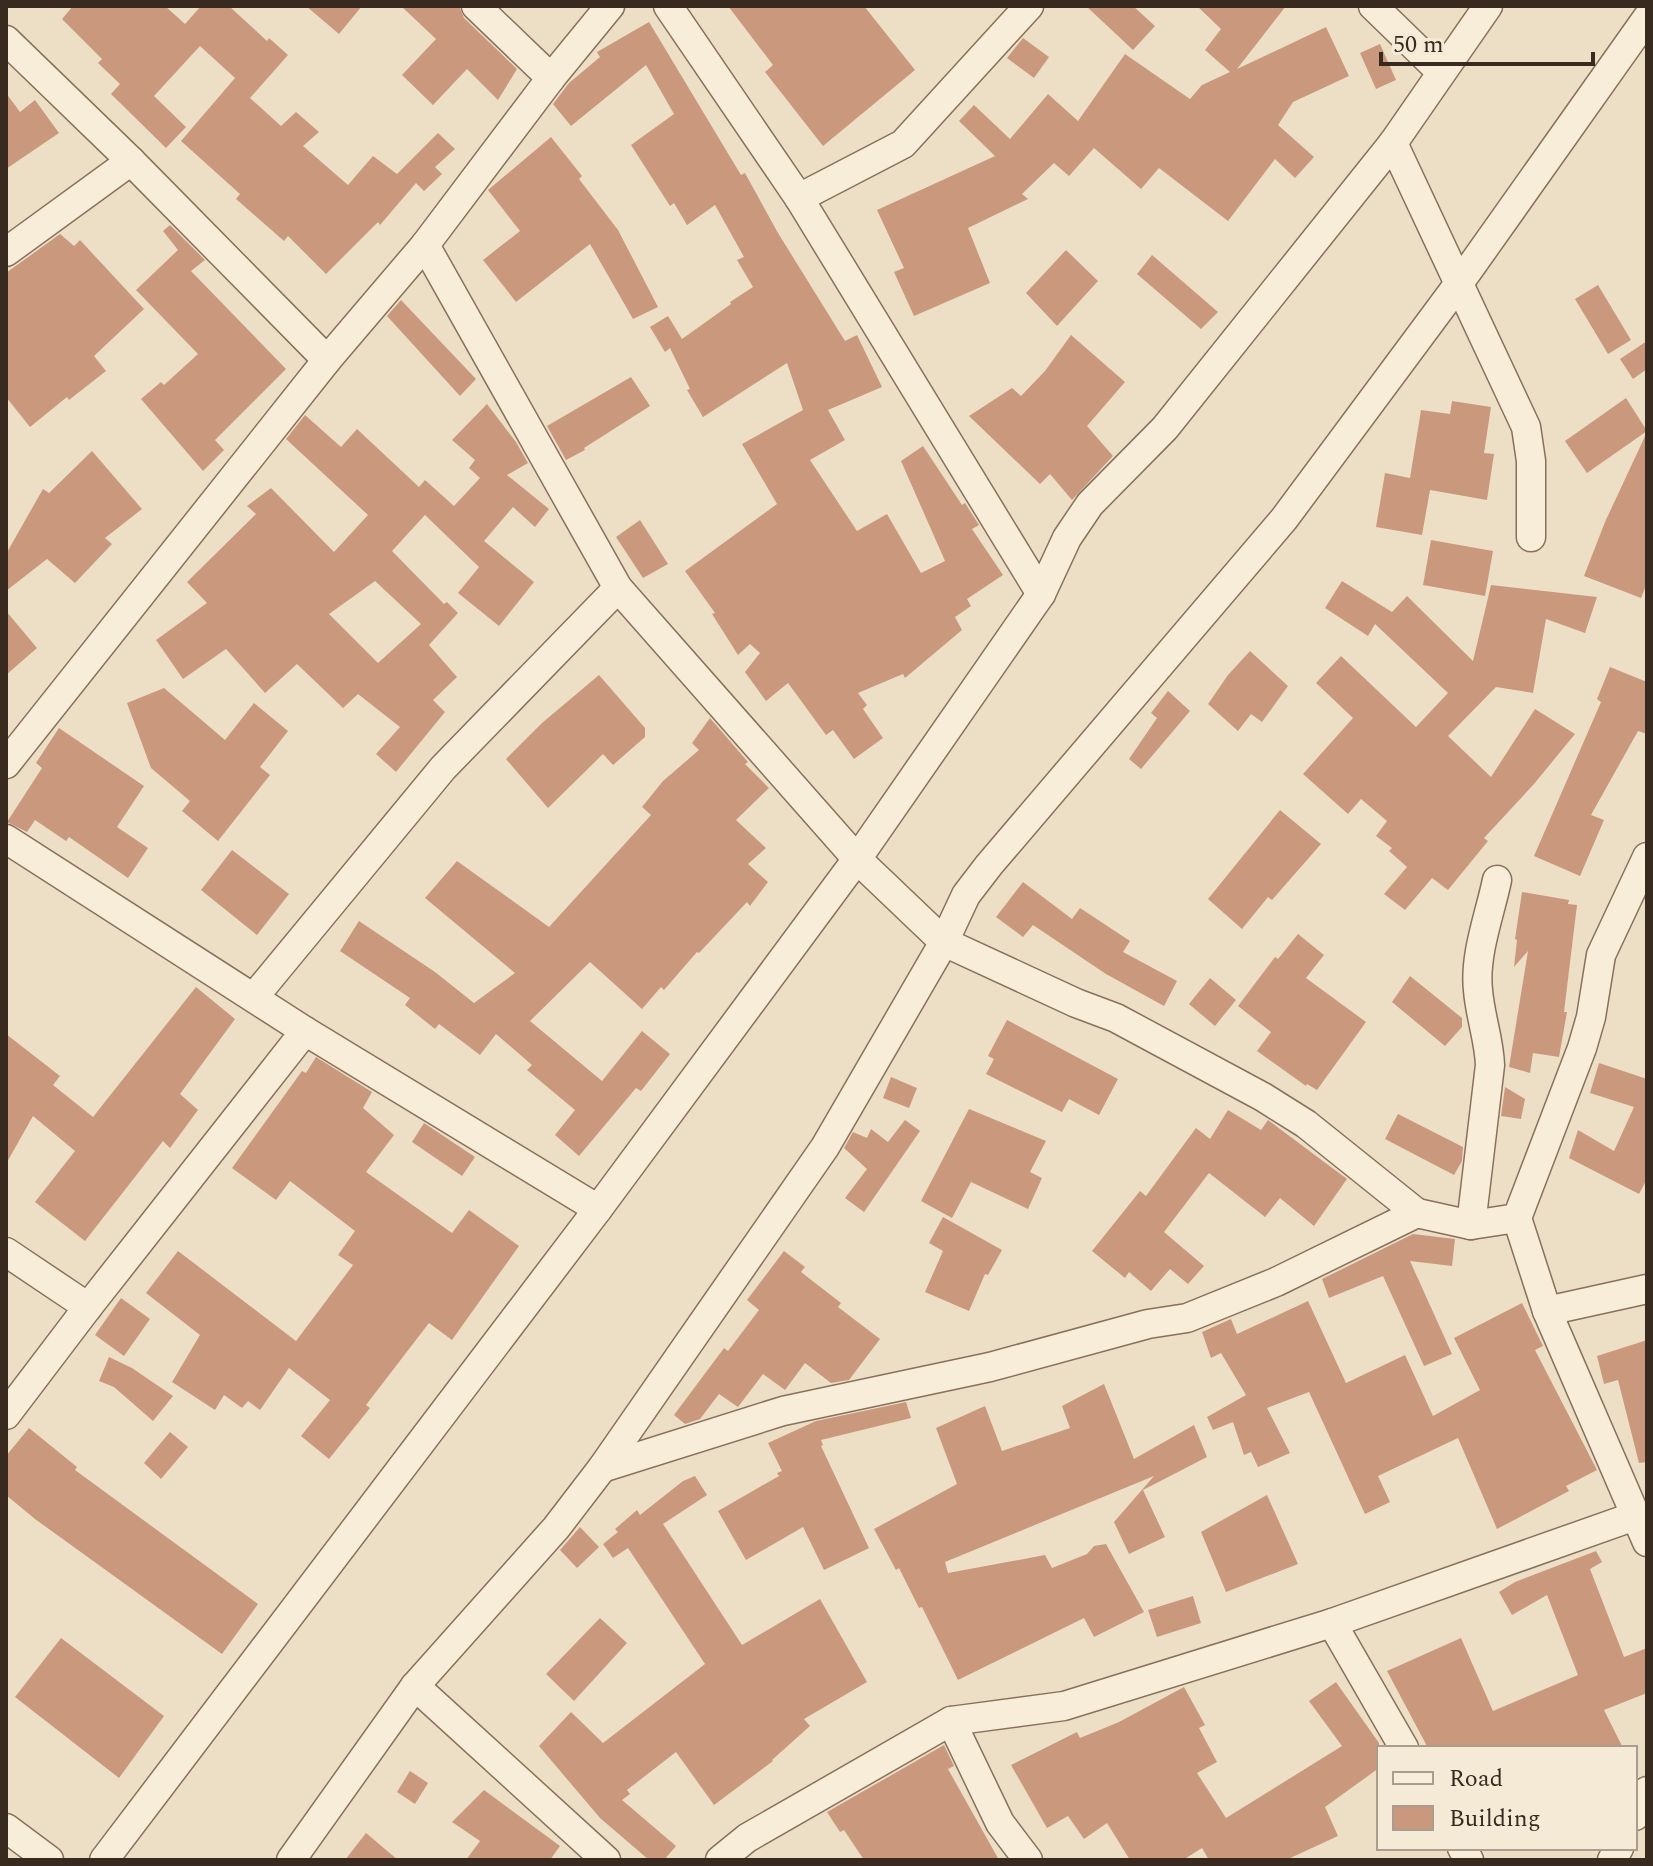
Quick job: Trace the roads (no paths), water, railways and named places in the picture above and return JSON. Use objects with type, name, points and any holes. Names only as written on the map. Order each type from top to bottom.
[{"type":"street","points":[[476,6],[551,78]]},
{"type":"street","points":[[6,764],[327,360],[425,245],[551,78],[610,6]]},
{"type":"street","points":[[668,6],[799,198],[1041,594]]},
{"type":"street","points":[[799,198],[903,144],[1029,6]]},
{"type":"street","points":[[1373,6],[1441,72]]},
{"type":"street","points":[[104,1860],[598,1209],[857,859],[1041,594],[1067,538],[1090,504],[1165,428],[1393,143],[1488,6]]},
{"type":"street","points":[[291,1860],[415,1686],[556,1528],[602,1468],[825,1147],[944,942],[966,895],[1284,519],[1460,282],[1647,18]]},
{"type":"street","points":[[6,40],[131,161],[327,360]]},
{"type":"street","points":[[1393,143],[1526,427],[1531,461],[1531,537]]},
{"type":"street","points":[[6,252],[131,161]]},
{"type":"street","points":[[425,245],[618,588],[857,859],[944,942],[1076,1003],[1116,1018],[1263,1097],[1306,1124],[1417,1213],[1471,1225],[1517,1218]]},
{"type":"street","points":[[254,997],[443,768],[618,588]]},
{"type":"street","points":[[6,839],[305,1031],[598,1209]]},
{"type":"street","points":[[1647,857],[1601,955],[1591,1017],[1582,1048],[1517,1218],[1547,1311],[1647,1542]]},
{"type":"street","points":[[1471,1225],[1490,1065],[1489,1040],[1477,988],[1479,961],[1497,880]]},
{"type":"street","points":[[6,1415],[305,1031]]},
{"type":"street","points":[[602,1468],[783,1411],[990,1367],[1148,1324],[1187,1318],[1276,1282],[1417,1213]]},
{"type":"street","points":[[6,1252],[88,1307]]},
{"type":"street","points":[[1547,1311],[1647,1289]]},
{"type":"street","points":[[720,1860],[747,1838],[951,1721],[1064,1706],[1332,1623],[1635,1516]]},
{"type":"street","points":[[1332,1623],[1403,1746]]},
{"type":"street","points":[[415,1686],[606,1860]]},
{"type":"street","points":[[951,1721],[1000,1823],[1028,1860]]},
{"type":"street","points":[[1637,1812],[1647,1791]]},
{"type":"street","points":[[6,1828],[49,1860]]}]
